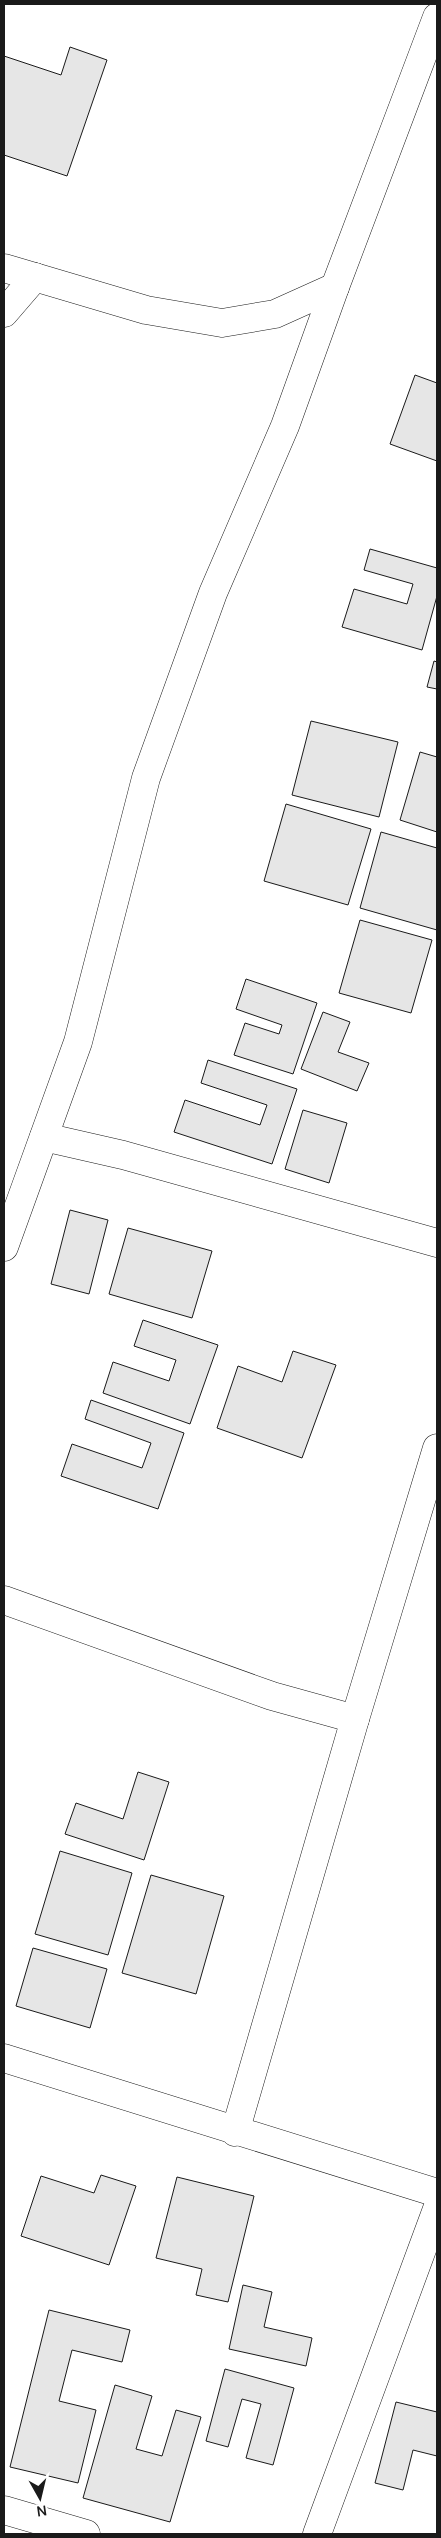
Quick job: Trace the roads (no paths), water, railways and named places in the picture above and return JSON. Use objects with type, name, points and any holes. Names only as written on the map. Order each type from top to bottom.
[{"type":"street","points":[[4,1247],[78,1042],[146,778],[213,593],[285,426],[335,287],[437,17]]},
{"type":"street","points":[[4,268],[146,310],[222,323],[275,314],[335,287]]},
{"type":"street","points":[[4,313],[35,277]]},
{"type":"street","points":[[44,1137],[123,1155],[437,1243]]},
{"type":"street","points":[[235,2132],[355,1719],[437,1448]]},
{"type":"street","points":[[4,1600],[263,1693],[355,1719]]},
{"type":"street","points":[[4,2058],[235,2132],[437,2193]]},
{"type":"street","points":[[317,2534],[437,2209]]},
{"type":"street","points":[[4,2510],[86,2534]]}]
